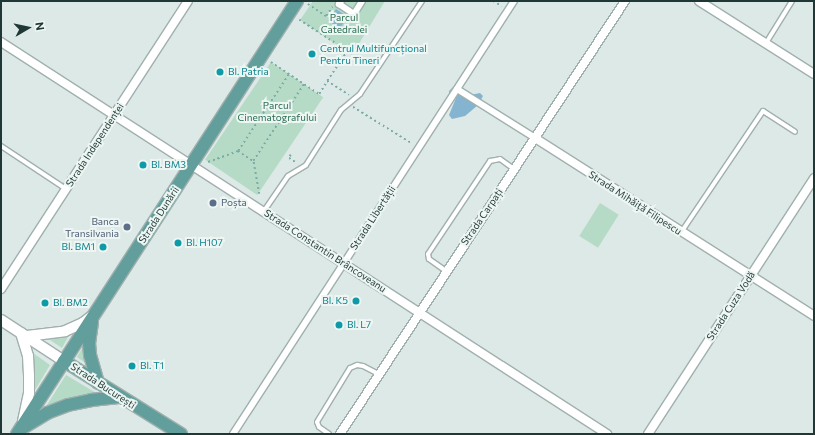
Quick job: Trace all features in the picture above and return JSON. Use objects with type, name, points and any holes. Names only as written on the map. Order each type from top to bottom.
[{"type":"main road","name":"Strada Dunării","points":[[19,431],[191,164],[302,2]]},
{"type":"main road","points":[[94,315],[90,330],[90,355],[98,383]]},
{"type":"main road","name":"Strada București","points":[[64,360],[98,383],[181,434]]},
{"type":"main road","points":[[19,431],[47,413],[68,405],[91,400],[121,397]]},
{"type":"street","name":"Strada Independenței","points":[[1,288],[188,1]]},
{"type":"street","points":[[340,3],[354,14],[362,1]]},
{"type":"street","name":"Strada Libertății","points":[[233,434],[514,1]]},
{"type":"street","name":"Strada Carpați","points":[[340,434],[624,1]]},
{"type":"street","points":[[699,1],[814,74]]},
{"type":"street","name":"Strada Constantin Brâncoveanu","points":[[1,42],[115,114],[607,434]]},
{"type":"street","name":"Strada Mihăiță Filipescu","points":[[457,88],[814,316]]},
{"type":"street","name":"Strada Cuza Vodă","points":[[648,434],[814,178]]},
{"type":"street","points":[[19,431],[26,409],[29,376],[28,356],[24,334],[65,331],[83,323],[94,315]]},
{"type":"street","name":"Strada București","points":[[1,320],[64,360]]},
{"type":"lane","points":[[264,211],[288,176],[306,165],[341,110],[355,99],[422,1]]},
{"type":"lane","points":[[766,44],[792,1]]},
{"type":"lane","points":[[682,232],[763,111],[795,132]]},
{"type":"lane","points":[[1,146],[66,189]]},
{"type":"lane","points":[[446,271],[428,256],[441,234],[490,161],[500,159],[514,168]]},
{"type":"lane","points":[[329,434],[318,426],[317,422],[350,368],[356,365],[362,366],[379,374]]},
{"type":"path","points":[[494,1],[508,10]]},
{"type":"path","points":[[302,2],[326,16],[335,2],[340,3]]},
{"type":"path","points":[[271,62],[319,94],[347,51],[299,20]]},
{"type":"path","points":[[208,162],[238,151],[289,74]]},
{"type":"path","points":[[327,81],[335,87],[340,88],[345,94],[355,99]]},
{"type":"path","points":[[253,162],[304,84]]},
{"type":"path","points":[[348,104],[419,147]]},
{"type":"path","points":[[238,151],[253,162],[259,194]]},
{"type":"green space","name":"Parcul Catedralei","points":[[313,1],[385,1],[352,55],[300,20]]},
{"type":"green space","name":"Parcul Cinematografului","points":[[271,62],[323,97],[257,195],[205,160]]},
{"type":"green space","points":[[600,203],[619,215],[598,248],[579,236]]},
{"type":"green space","points":[[72,330],[62,348],[47,338],[64,334]]},
{"type":"green space","points":[[84,345],[87,364],[77,357]]},
{"type":"green space","points":[[33,353],[50,365],[35,390],[34,365]]},
{"type":"green space","points":[[66,375],[98,394],[76,396],[45,408]]},
{"type":"water","points":[[336,9],[348,17],[340,28],[328,21]]},
{"type":"water","points":[[458,82],[460,89],[466,96],[480,93],[483,96],[478,105],[465,116],[452,119],[449,115],[456,98],[449,94],[449,91]]},
{"type":"place","name":"Centrul Multifuncțional Pentru Tineri","points":[[312,54]]},
{"type":"place","name":"Bl. Patria","points":[[220,72]]},
{"type":"place","name":"Bl. BM3","points":[[143,165]]},
{"type":"place","name":"Poșta","points":[[213,203]]},
{"type":"place","name":"Banca Transilvania","points":[[127,227]]},
{"type":"place","name":"Bl. H107","points":[[178,243]]},
{"type":"place","name":"Bl. BM1","points":[[103,247]]},
{"type":"place","name":"Bl. K5","points":[[356,301]]},
{"type":"place","name":"Bl. BM2","points":[[45,303]]},
{"type":"place","name":"Bl. L7","points":[[339,325]]},
{"type":"place","name":"Bl. T1","points":[[132,366]]}]
